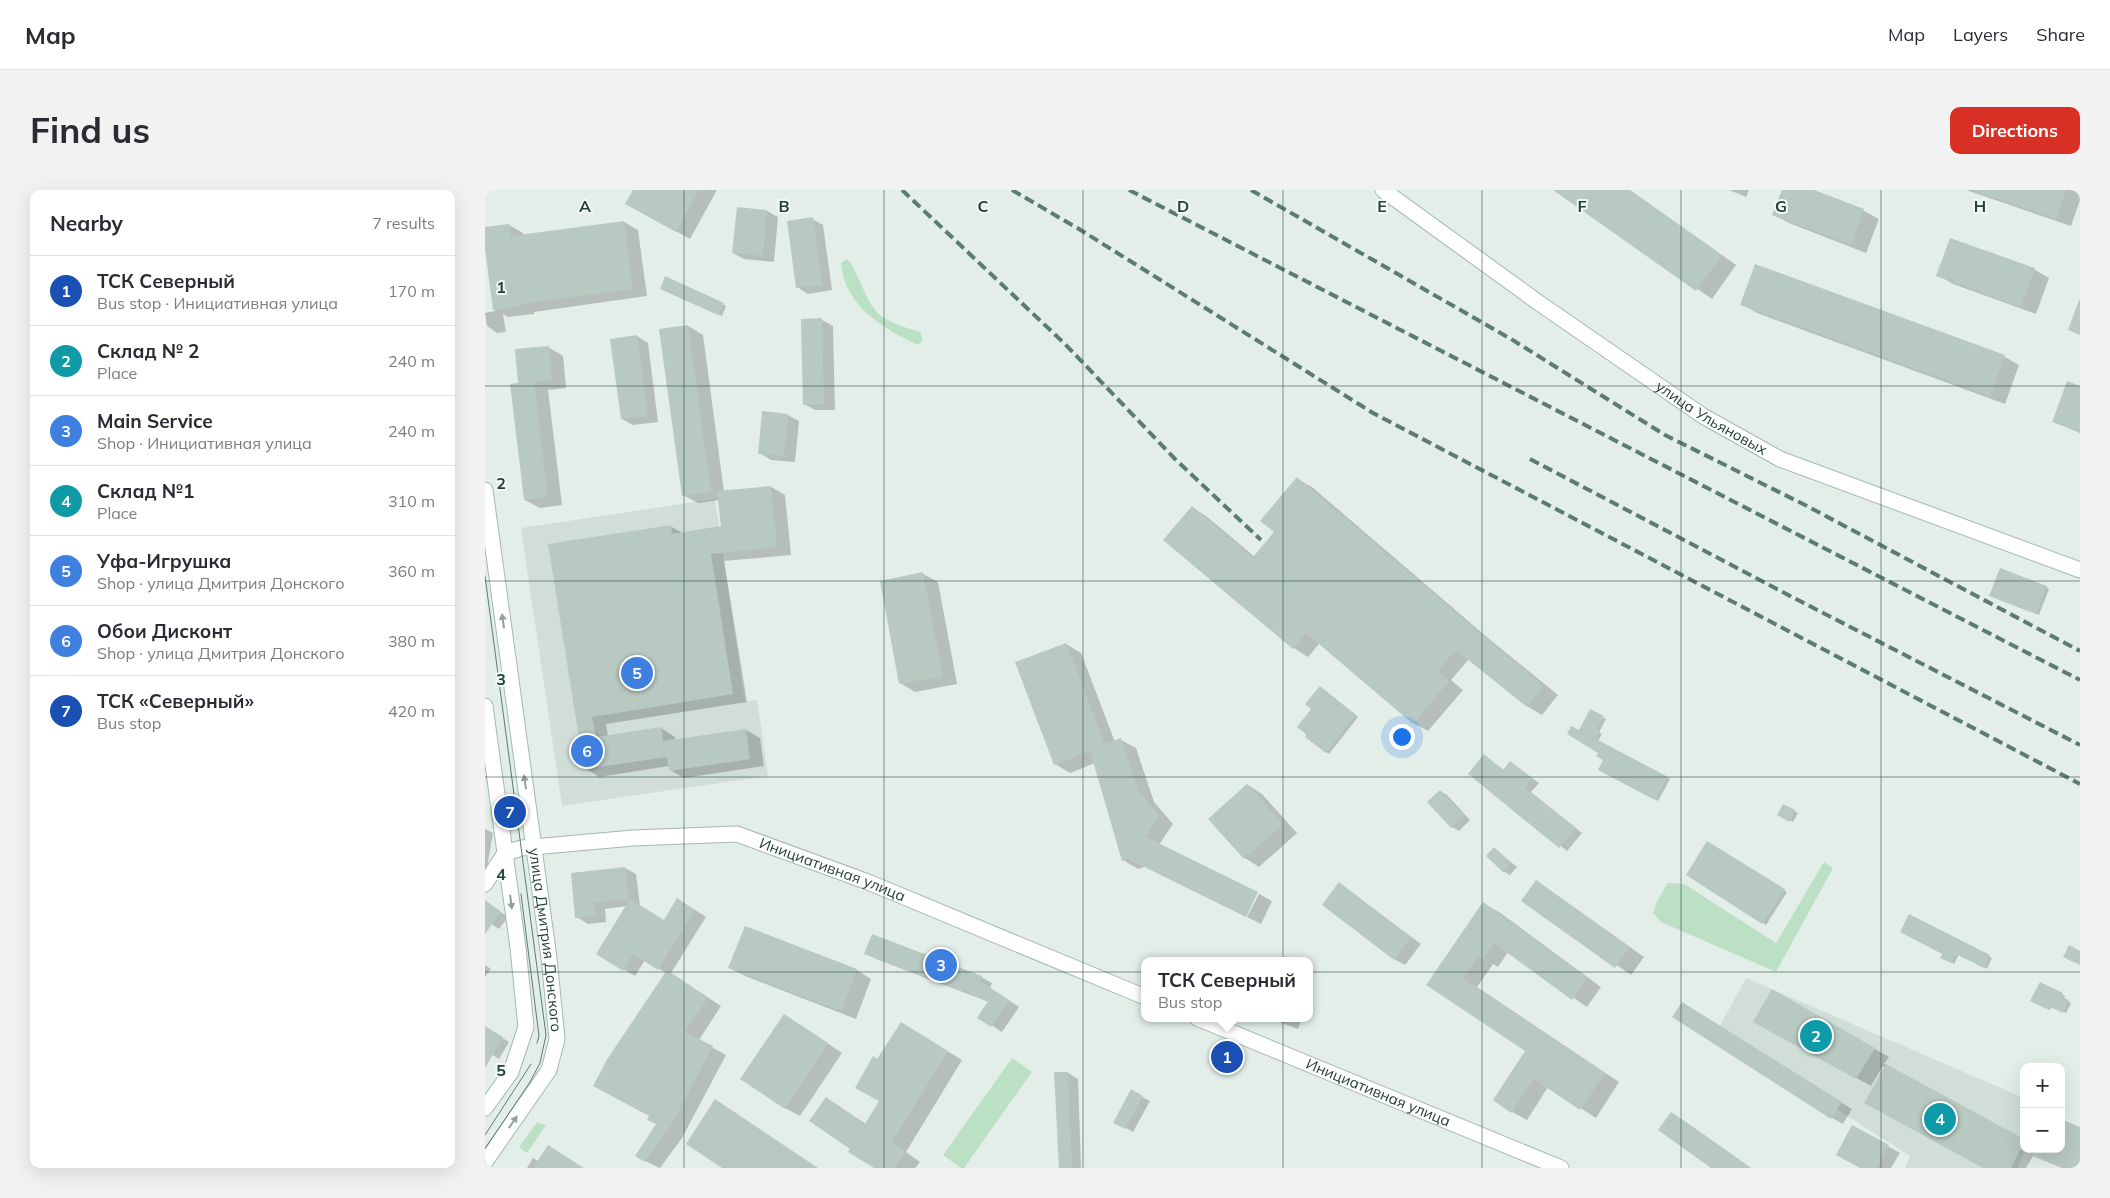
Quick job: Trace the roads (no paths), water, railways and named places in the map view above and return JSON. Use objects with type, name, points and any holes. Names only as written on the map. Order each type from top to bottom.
[{"type":"street","name":"улица Ульяновых","points":[[1383,190],[1539,303],[1703,416],[1780,459],[2080,570]]},
{"type":"street","name":"улица Дмитрия Донского","points":[[485,490],[549,958],[557,1039],[549,1070],[485,1162]]},
{"type":"street","name":"улица Дмитрия Донского","points":[[485,706],[526,1028],[511,1072],[485,1108]]},
{"type":"street","name":"Инициативная улица","points":[[505,854],[533,847],[633,838],[737,834],[868,882],[1141,995]]},
{"type":"street","points":[[485,884],[505,854]]},
{"type":"street","name":"Инициативная улица","points":[[1207,1022],[1561,1168]]},
{"type":"tram line","points":[[485,576],[546,1035],[540,1063],[530,1082],[485,1149]]},
{"type":"tram line","points":[[521,894],[539,1036],[537,1043]]},
{"type":"tram line","points":[[485,1135],[531,1064]]},
{"type":"railway","points":[[902,190],[1065,344],[1175,459],[1261,540]]},
{"type":"railway","points":[[1012,190],[1079,229],[1373,413],[2080,784]]},
{"type":"railway","points":[[1129,190],[2080,680]]},
{"type":"railway","points":[[1251,190],[1511,339],[1665,435],[1807,506],[2080,651]]},
{"type":"railway","points":[[1530,459],[2080,745]]},
{"type":"place","name":"Уфа-Игрушка","points":[[637,673]]},
{"type":"place","name":"Обои Дисконт","points":[[587,751]]},
{"type":"place","name":"ТСК «Северный»","points":[[510,812]]},
{"type":"place","name":"Main Service","points":[[941,965]]},
{"type":"place","name":"Склад № 2","points":[[1816,1036]]},
{"type":"place","name":"ТСК Северный","points":[[1227,1057]]},
{"type":"place","name":"Склад №1","points":[[1940,1119]]}]
